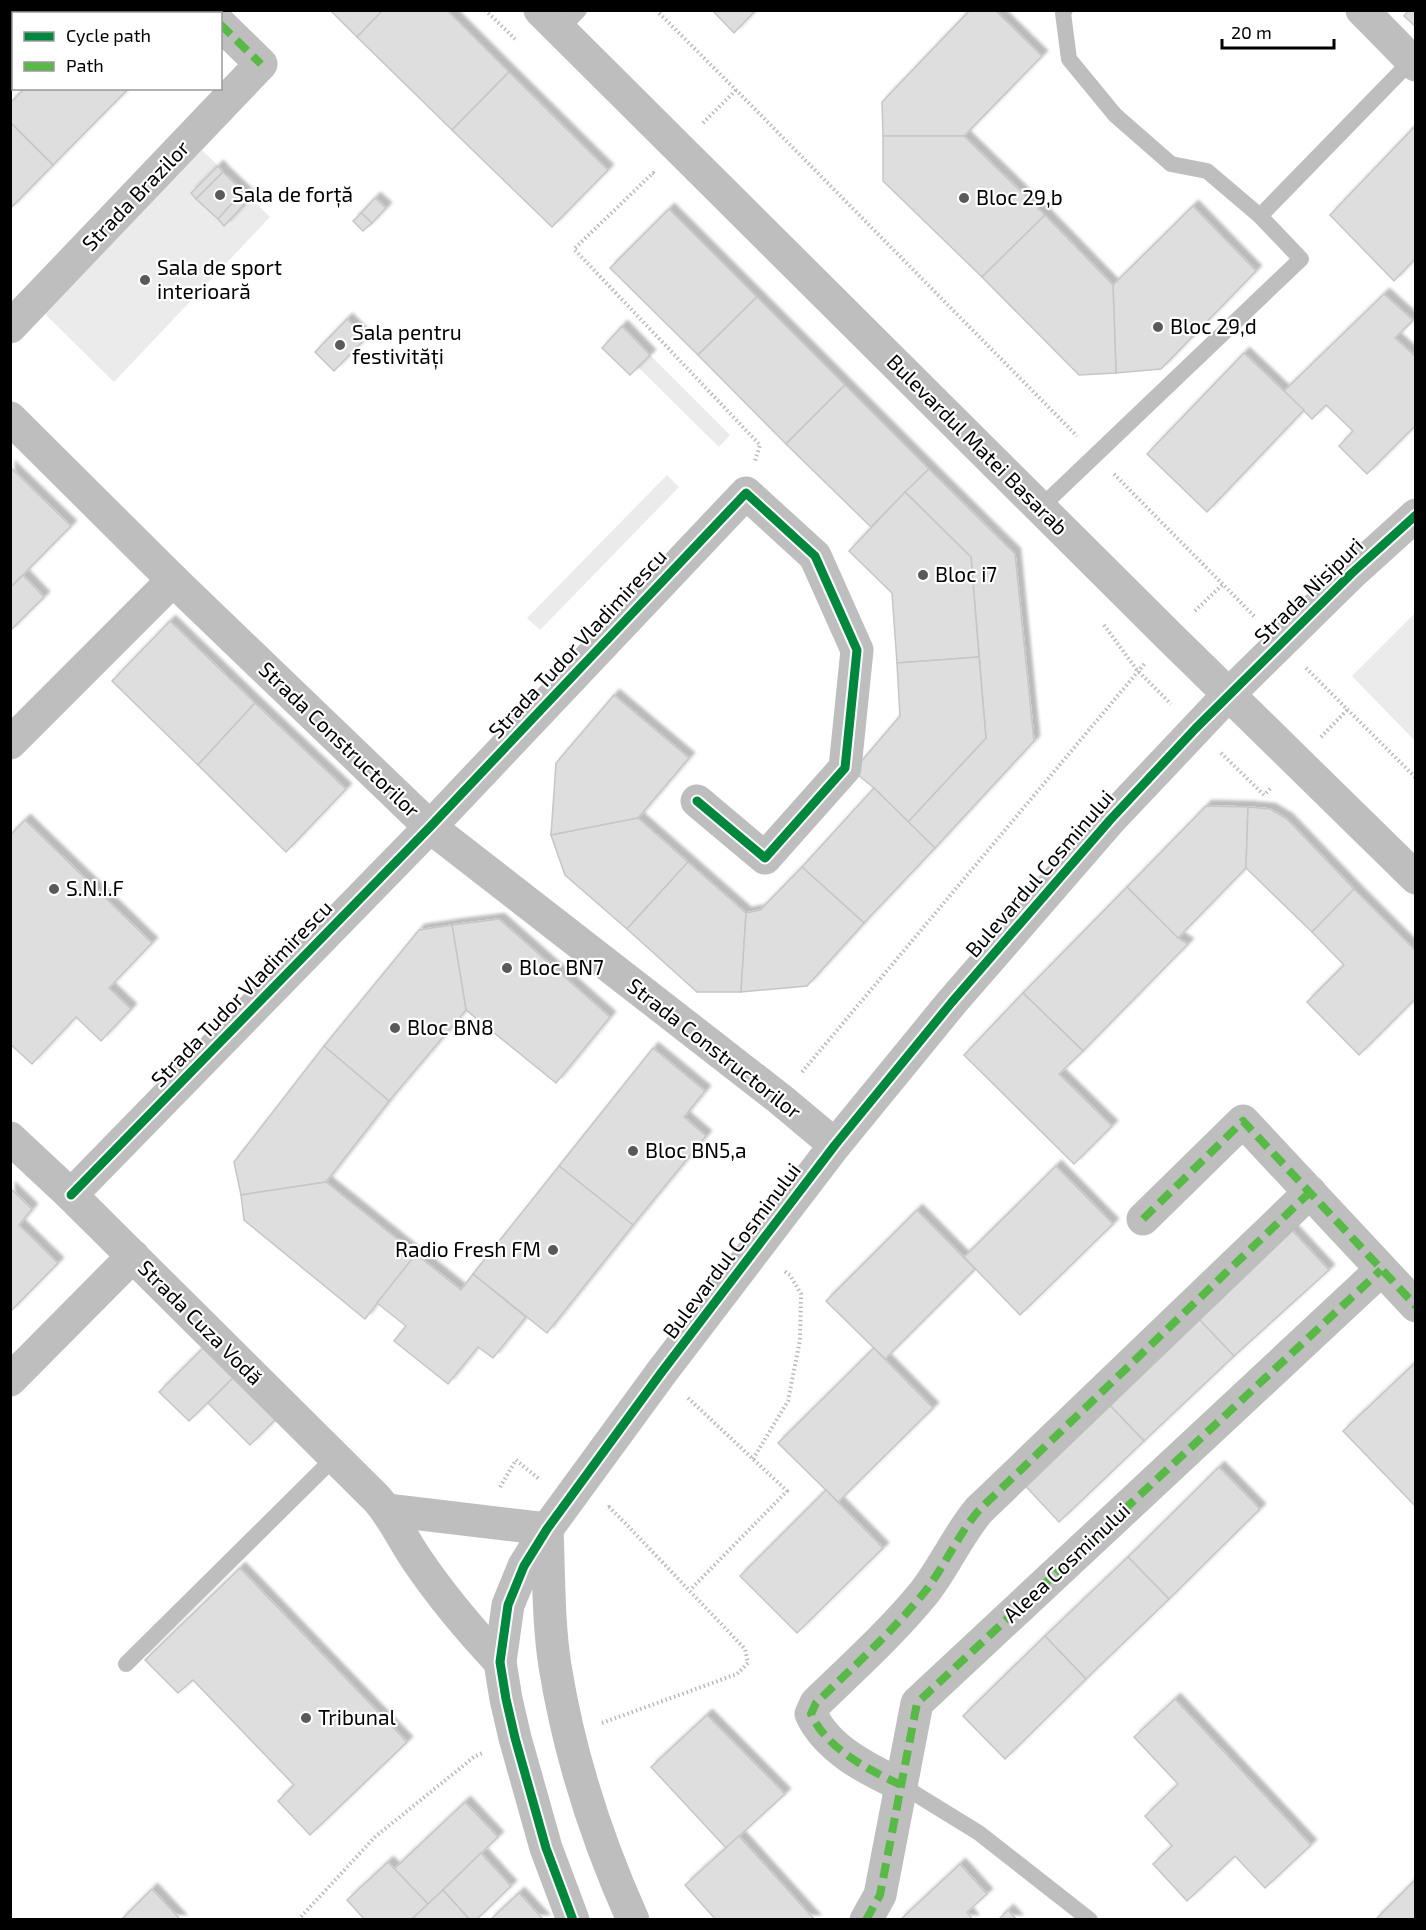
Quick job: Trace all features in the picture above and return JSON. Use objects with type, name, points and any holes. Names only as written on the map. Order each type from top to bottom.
[{"type":"street","points":[[1362,10],[1414,63]]},
{"type":"street","name":"Bulevardul Matei Basarab","points":[[560,17],[1041,507],[1416,878]]},
{"type":"street","name":"Strada Brazilor","points":[[10,327],[261,64],[222,26]]},
{"type":"street","name":"Strada Constructorilor","points":[[10,418],[173,580],[430,827],[835,1144]]},
{"type":"street","points":[[697,801],[765,858],[845,768],[857,650],[815,556],[746,493]]},
{"type":"street","name":"Strada Tudor Vladimirescu","points":[[71,1195],[430,827],[746,493]]},
{"type":"street","name":"Strada Nisipuri","points":[[1229,694],[1352,573],[1416,515]]},
{"type":"street","points":[[10,743],[173,580]]},
{"type":"street","name":"Bulevardul Cosminului","points":[[573,1920],[546,1848],[515,1737],[500,1662],[508,1605],[524,1566],[547,1529],[661,1373],[835,1144],[952,1002],[1103,829],[1229,694]]},
{"type":"street","points":[[1143,1219],[1243,1122],[1416,1306]]},
{"type":"street","name":"Strada Cuza Vodă","points":[[10,1137],[133,1256],[387,1510],[410,1550],[431,1580],[472,1632],[500,1662]]},
{"type":"street","points":[[901,1785],[855,1762],[839,1748],[816,1724],[811,1714],[816,1703],[923,1594],[966,1526],[979,1510],[1310,1192]]},
{"type":"street","points":[[10,1380],[133,1256]]},
{"type":"street","name":"Aleea Cosminului","points":[[866,1920],[880,1895],[917,1703],[1381,1270]]},
{"type":"street","points":[[387,1510],[547,1529],[550,1612],[555,1665],[567,1729],[598,1833],[633,1920]]},
{"type":"lane","points":[[1041,507],[1301,259],[1260,216],[1207,171],[1171,164],[1115,115],[1069,59],[1063,13],[1065,10]]},
{"type":"lane","points":[[1260,216],[1414,63]]},
{"type":"lane","points":[[126,1664],[336,1457]]},
{"type":"lane","points":[[901,1785],[980,1833],[1090,1920]]},
{"type":"path","points":[[656,10],[1222,584]]},
{"type":"path","points":[[661,181],[653,173],[574,249],[760,445],[746,493]]},
{"type":"path","points":[[1103,625],[1137,670],[1264,795]]},
{"type":"path","points":[[780,1099],[1137,670]]},
{"type":"path","points":[[1347,710],[1416,778]]},
{"type":"path","points":[[753,1459],[789,1401],[800,1340],[801,1294],[790,1275],[756,1249]]},
{"type":"path","points":[[661,1373],[787,1491],[690,1590]]},
{"type":"path","points":[[491,1522],[496,1493],[516,1460],[596,1525],[609,1508],[746,1649],[748,1663],[737,1674],[598,1724]]},
{"type":"path","points":[[298,1920],[375,1837],[474,1757],[515,1737]]},
{"type":"shaded area","name":"Sala de sport interioară","points":[[202,150],[270,217],[114,382],[45,314]]},
{"type":"shaded area","points":[[650,355],[730,435],[719,447],[638,367]]},
{"type":"shaded area","points":[[667,475],[679,487],[540,630],[527,618]]},
{"type":"shaded area","points":[[1415,613],[1415,741],[1352,676]]},
{"type":"building","points":[[10,10],[103,10],[102,12],[12,12],[12,16]]},
{"type":"building","points":[[330,10],[383,10],[357,37]]},
{"type":"building","points":[[383,10],[447,10],[509,72],[452,130],[357,37]]},
{"type":"building","points":[[712,10],[756,10],[734,33]]},
{"type":"building","points":[[970,10],[995,10],[1042,56],[964,136],[883,136],[882,102]]},
{"type":"building","points":[[1409,10],[1416,10],[1416,27],[1404,16]]},
{"type":"building","points":[[509,72],[608,170],[552,227],[452,130]]},
{"type":"building","points":[[23,90],[127,90],[53,165],[10,122],[10,103]]},
{"type":"building","points":[[10,122],[53,165],[10,209]]},
{"type":"building","points":[[1416,125],[1416,258],[1394,281],[1330,215]]},
{"type":"building","name":"Bloc 29,b","points":[[883,136],[964,136],[1045,215],[982,277],[883,181]]},
{"type":"building","points":[[218,166],[223,172],[196,199],[191,193]]},
{"type":"building","name":"Sala de forță","points":[[223,172],[243,191],[218,219],[196,199]]},
{"type":"building","points":[[243,191],[250,198],[224,226],[218,219]]},
{"type":"building","points":[[375,198],[386,208],[372,223],[361,213]]},
{"type":"building","name":"Bloc 29,d","points":[[1193,206],[1256,271],[1161,369],[1116,373],[1113,285]]},
{"type":"building","points":[[669,209],[757,297],[698,355],[610,268]]},
{"type":"building","points":[[361,213],[372,223],[363,231],[353,221]]},
{"type":"building","points":[[1045,215],[1113,285],[1116,373],[1079,375],[982,277]]},
{"type":"building","points":[[1384,294],[1413,320],[1395,338],[1416,357],[1416,425],[1367,474],[1339,446],[1353,431],[1326,405],[1312,419],[1284,391]]},
{"type":"building","points":[[757,297],[845,385],[786,444],[698,355]]},
{"type":"building","name":"Sala pentru festivități","points":[[347,319],[366,338],[334,371],[315,352]]},
{"type":"building","points":[[622,326],[650,355],[630,375],[602,348]]},
{"type":"building","points":[[1244,353],[1304,410],[1207,512],[1147,454]]},
{"type":"building","points":[[845,385],[929,469],[871,527],[786,444]]},
{"type":"building","points":[[10,467],[71,526],[13,585],[10,583]]},
{"type":"building","points":[[929,469],[1015,554],[1034,741],[935,848],[908,822],[986,738],[971,557],[905,492]]},
{"type":"building","name":"Bloc i7","points":[[905,492],[971,557],[979,657],[897,663],[892,593],[849,551]]},
{"type":"building","points":[[23,575],[44,597],[10,631],[10,583],[13,585]]},
{"type":"building","points":[[170,621],[255,703],[198,765],[112,681]]},
{"type":"building","points":[[979,657],[986,738],[908,822],[874,788],[853,771],[900,716],[897,663]]},
{"type":"building","points":[[614,695],[689,758],[638,818],[551,835],[556,763]]},
{"type":"building","points":[[255,703],[346,789],[286,852],[198,765]]},
{"type":"building","points":[[874,788],[935,848],[864,923],[802,867]]},
{"type":"building","points":[[1206,806],[1248,807],[1246,868],[1178,938],[1127,887]]},
{"type":"building","points":[[1248,807],[1270,809],[1287,819],[1354,889],[1312,932],[1246,868]]},
{"type":"building","points":[[638,818],[688,862],[627,929],[565,875],[551,835]]},
{"type":"building","name":"S.N.I.F","points":[[25,820],[152,943],[109,988],[131,1009],[101,1041],[76,1017],[32,1064],[10,1044],[10,835]]},
{"type":"building","points":[[688,862],[746,913],[741,992],[697,992],[627,929]]},
{"type":"building","points":[[802,867],[864,923],[807,986],[741,992],[746,913],[760,910]]},
{"type":"building","points":[[1127,887],[1178,938],[1188,944],[1083,1051],[1023,993]]},
{"type":"building","points":[[1354,889],[1416,951],[1416,998],[1359,1055],[1307,1002],[1344,965],[1312,932]]},
{"type":"building","name":"Bloc BN7","points":[[499,919],[610,1017],[556,1083],[466,1010],[452,925]]},
{"type":"building","name":"Bloc BN8","points":[[452,925],[466,1010],[389,1101],[324,1046],[419,930]]},
{"type":"building","points":[[1023,993],[1083,1051],[1059,1074],[1112,1126],[1074,1164],[964,1055]]},
{"type":"building","points":[[324,1046],[389,1101],[326,1182],[241,1195],[234,1162]]},
{"type":"building","name":"Bloc BN5,a","points":[[653,1048],[705,1091],[684,1117],[706,1136],[633,1225],[559,1166]]},
{"type":"building","name":"Radio Fresh FM","points":[[559,1166],[633,1225],[547,1333],[473,1274]]},
{"type":"building","points":[[1056,1166],[1113,1224],[1020,1315],[964,1257]]},
{"type":"building","points":[[326,1182],[416,1254],[365,1319],[244,1220],[241,1195]]},
{"type":"building","points":[[10,1188],[32,1209],[19,1225],[58,1263],[10,1312]]},
{"type":"building","points":[[917,1210],[975,1269],[885,1359],[826,1301]]},
{"type":"building","points":[[1288,1226],[1329,1270],[1234,1356],[1194,1314]]},
{"type":"building","points":[[416,1254],[461,1290],[473,1274],[526,1317],[493,1358],[478,1347],[448,1384],[394,1341],[406,1326],[377,1303]]},
{"type":"building","points":[[1194,1314],[1234,1356],[1144,1441],[1103,1398]]},
{"type":"building","points":[[206,1345],[235,1376],[189,1421],[159,1392]]},
{"type":"building","points":[[874,1348],[933,1408],[838,1502],[778,1443]]},
{"type":"building","points":[[1416,1362],[1416,1507],[1343,1431]]},
{"type":"building","points":[[235,1376],[277,1418],[250,1445],[208,1403]]},
{"type":"building","points":[[1103,1398],[1144,1441],[1059,1522],[1018,1478]]},
{"type":"building","points":[[1219,1467],[1260,1509],[1169,1599],[1128,1557]]},
{"type":"building","points":[[826,1490],[883,1548],[797,1633],[740,1576]]},
{"type":"building","points":[[1128,1557],[1169,1599],[1086,1679],[1045,1636]]},
{"type":"building","name":"Tribunal","points":[[240,1568],[407,1742],[310,1835],[278,1801],[294,1785],[193,1680],[178,1693],[145,1660]]},
{"type":"building","points":[[1045,1636],[1086,1679],[1005,1759],[963,1716]]},
{"type":"building","points":[[1175,1699],[1311,1845],[1265,1888],[1235,1856],[1187,1901],[1153,1864],[1172,1846],[1145,1816],[1178,1784],[1134,1737]]},
{"type":"building","points":[[707,1715],[785,1794],[726,1848],[651,1767]]},
{"type":"building","points":[[465,1802],[498,1837],[428,1904],[394,1869]]},
{"type":"building","points":[[739,1836],[815,1920],[716,1920],[685,1885]]},
{"type":"building","points":[[481,1853],[511,1886],[476,1920],[470,1920],[443,1890]]},
{"type":"building","points":[[388,1862],[428,1904],[411,1920],[365,1920],[347,1900]]},
{"type":"building","points":[[960,1864],[987,1894],[967,1912],[973,1920],[900,1920]]},
{"type":"building","points":[[1416,1879],[1416,1920],[1375,1920]]},
{"type":"building","points":[[152,1889],[181,1920],[121,1920]]},
{"type":"building","points":[[443,1890],[470,1920],[411,1920],[428,1904]]},
{"type":"building","points":[[519,1893],[544,1920],[490,1920]]},
{"type":"building","points":[[1008,1910],[1017,1920],[998,1920]]},
{"type":"marked path","points":[[222,26],[261,64]]},
{"type":"marked path","points":[[1143,1219],[1243,1121],[1416,1306]]},
{"type":"marked path","points":[[901,1785],[849,1757],[827,1738],[811,1714],[816,1703],[884,1637],[923,1594],[979,1510],[1310,1192]]},
{"type":"marked path","points":[[866,1920],[880,1895],[917,1703],[1381,1270]]},
{"type":"cycle path","points":[[71,1195],[430,827],[746,493],[815,556],[857,650],[845,768],[765,858],[697,801]]},
{"type":"cycle path","points":[[573,1920],[546,1848],[515,1738],[500,1662],[508,1605],[524,1566],[547,1529],[661,1373],[835,1145],[952,1002],[1110,820],[1196,728],[1352,573],[1416,515]]},
{"type":"place","name":"Sala de forță","points":[[220,195]]},
{"type":"place","name":"Bloc 29,b","points":[[964,198]]},
{"type":"place","name":"Sala de sport interioară","points":[[145,280]]},
{"type":"place","name":"Bloc 29,d","points":[[1158,327]]},
{"type":"place","name":"Sala pentru festivități","points":[[340,345]]},
{"type":"place","name":"Bloc i7","points":[[923,575]]},
{"type":"place","name":"S.N.I.F","points":[[54,889]]},
{"type":"place","name":"Bloc BN7","points":[[507,968]]},
{"type":"place","name":"Bloc BN8","points":[[395,1028]]},
{"type":"place","name":"Bloc BN5,a","points":[[633,1151]]},
{"type":"place","name":"Radio Fresh FM","points":[[553,1250]]},
{"type":"place","name":"Tribunal","points":[[306,1718]]}]
